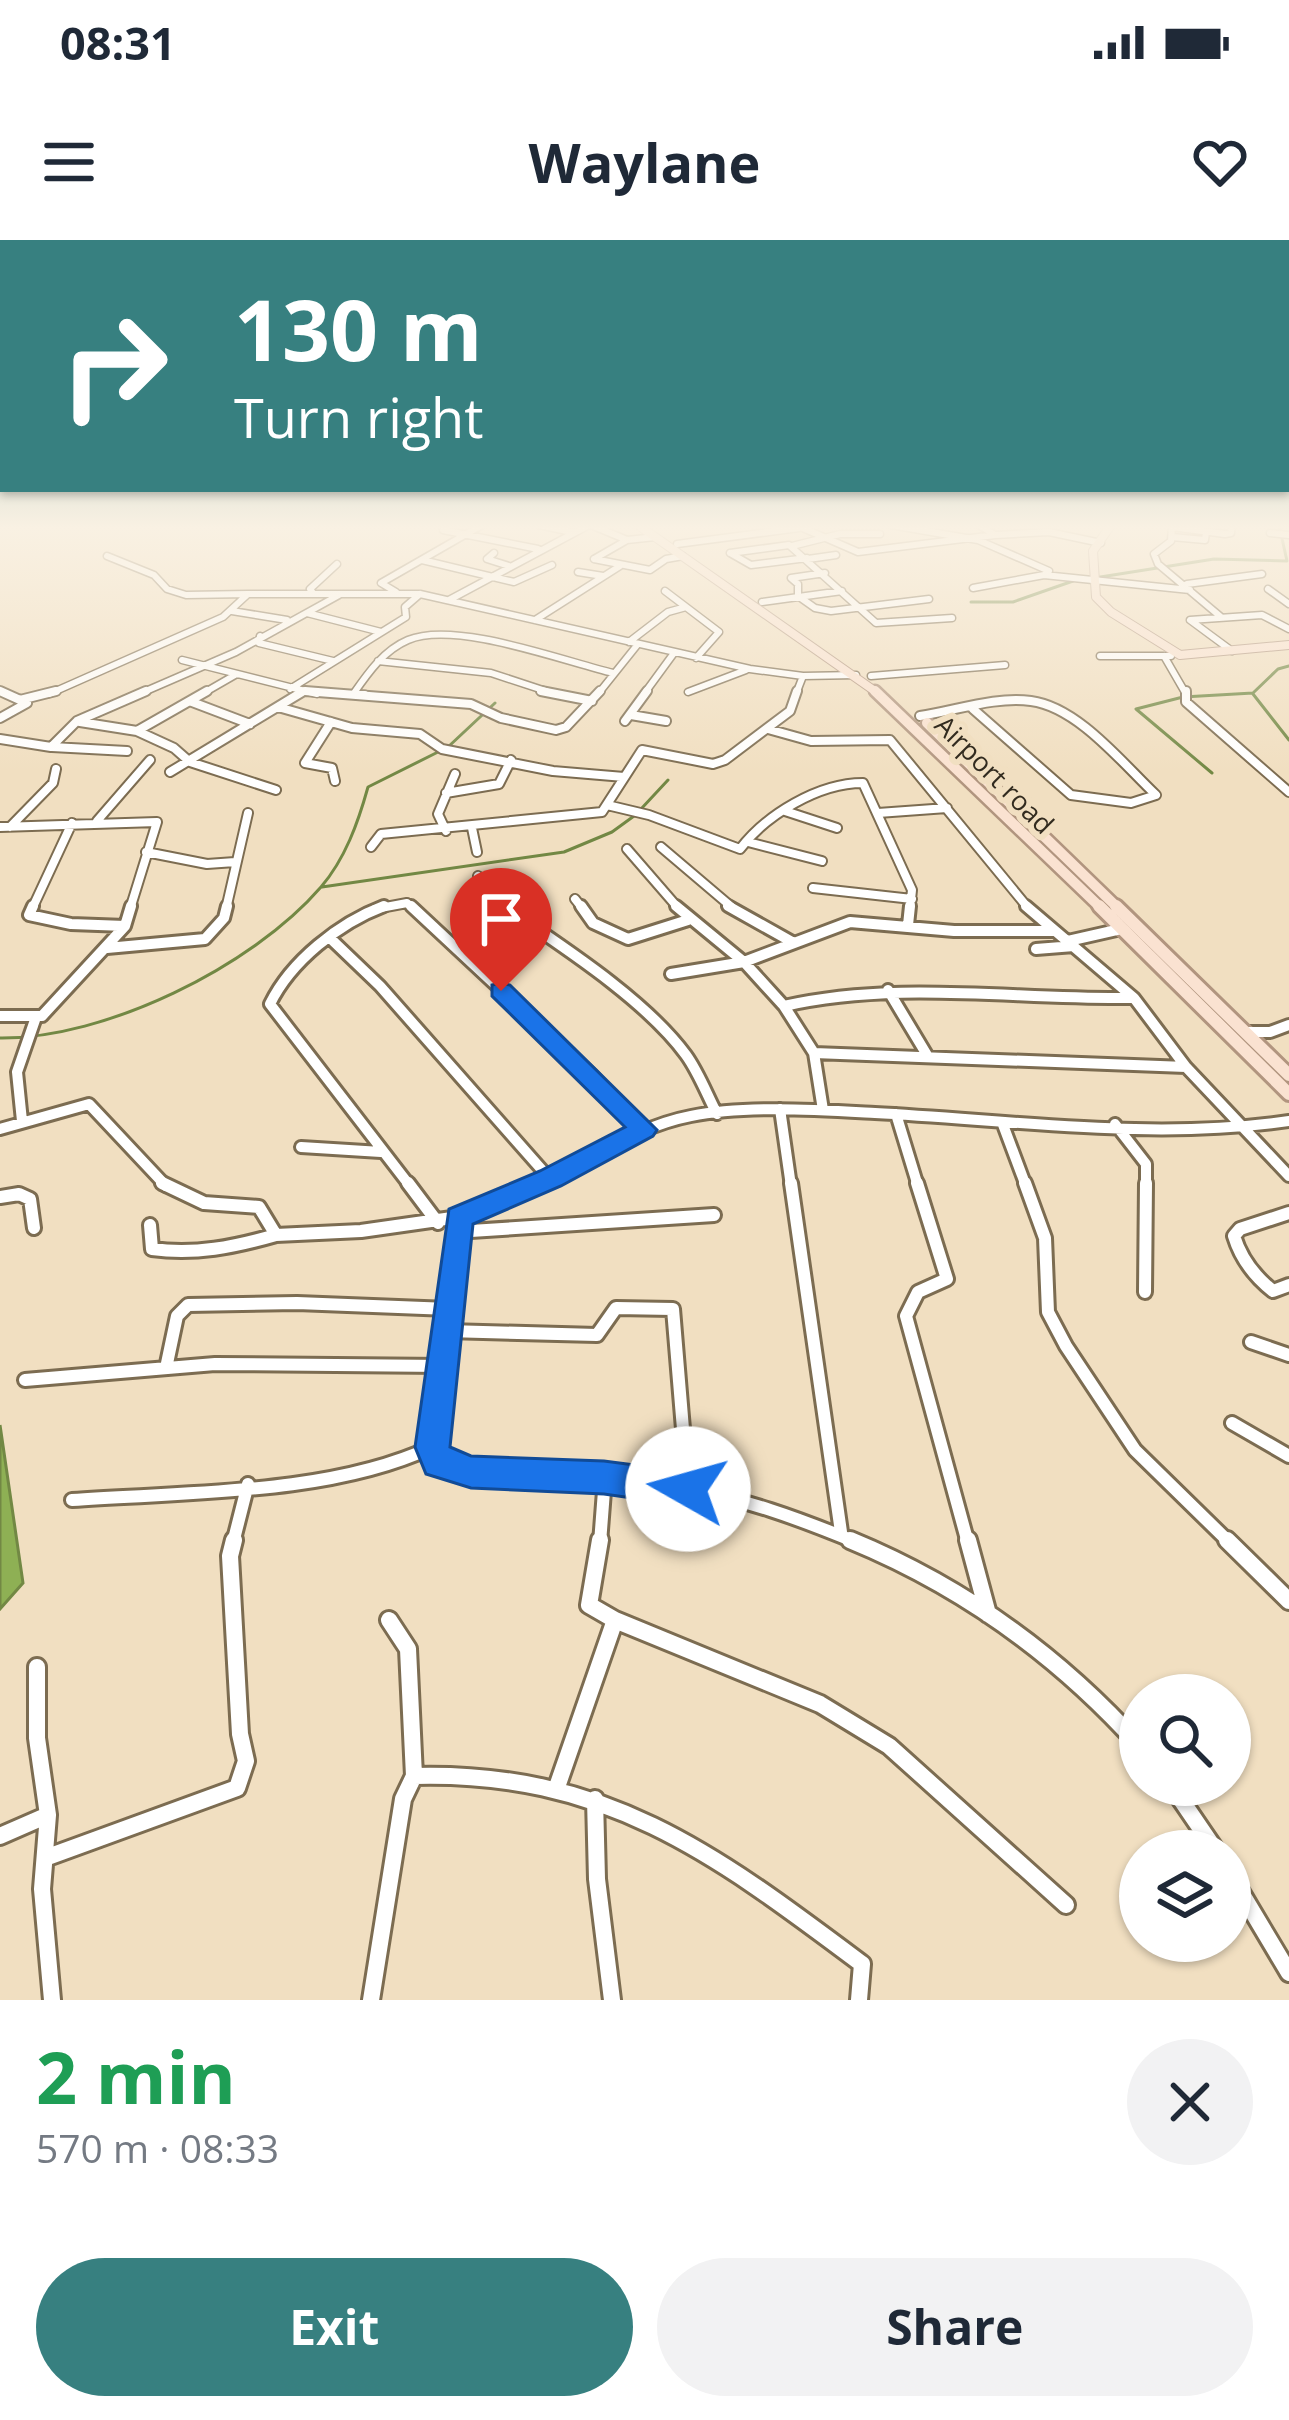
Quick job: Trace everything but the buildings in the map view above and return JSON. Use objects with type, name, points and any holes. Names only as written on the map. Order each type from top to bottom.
[{"type":"main road","name":"Airport road","points":[[761,607],[871,676],[920,716],[1121,929],[1289,1094]]},
{"type":"main road","name":"Airport road","points":[[768,607],[911,721],[1289,1075]]},
{"type":"main road","points":[[1105,607],[1180,655],[1289,645]]},
{"type":"street","points":[[0,718],[236,607]]},
{"type":"street","points":[[51,747],[77,721],[236,652],[315,607]]},
{"type":"street","points":[[290,689],[406,617],[404,607]]},
{"type":"street","points":[[480,607],[750,669],[803,676],[856,675]]},
{"type":"street","points":[[535,620],[555,607]]},
{"type":"street","points":[[182,660],[332,697],[354,693],[471,704],[501,718],[556,730],[566,727],[592,701],[633,643],[668,612],[686,607]]},
{"type":"street","points":[[686,607],[719,632],[696,658]]},
{"type":"street","points":[[817,607],[858,607]]},
{"type":"street","points":[[860,607],[876,623],[886,625],[952,618]]},
{"type":"street","points":[[1210,607],[1221,617]]},
{"type":"street","points":[[1232,651],[1190,620],[1262,615],[1289,608]]},
{"type":"street","points":[[232,611],[290,621]]},
{"type":"street","points":[[307,613],[382,632]]},
{"type":"street","points":[[1262,615],[1289,628]]},
{"type":"street","points":[[260,635],[259,643],[333,661]]},
{"type":"street","points":[[354,693],[378,661],[423,635],[494,643],[526,655],[613,673]]},
{"type":"street","points":[[666,721],[628,718],[674,653]]},
{"type":"street","points":[[1100,656],[1180,655]]},
{"type":"street","points":[[1164,656],[1186,689],[1186,702],[1289,792]]},
{"type":"street","points":[[378,661],[491,673],[544,692],[592,701]]},
{"type":"street","points":[[871,676],[1005,664]]},
{"type":"street","points":[[688,692],[750,669]]},
{"type":"street","points":[[137,731],[235,675]]},
{"type":"street","points":[[371,848],[381,834],[592,815],[607,805],[642,750],[713,764],[790,711],[803,676]]},
{"type":"street","points":[[0,691],[30,701]]},
{"type":"street","points":[[170,772],[302,692]]},
{"type":"street","points":[[192,702],[250,724]]},
{"type":"street","points":[[920,716],[1021,702],[1044,704],[1100,745],[1156,796],[1131,802],[1070,795],[974,709]]},
{"type":"street","points":[[278,707],[331,722],[420,734],[442,748],[553,771],[624,777]]},
{"type":"street","points":[[77,721],[137,731],[174,748],[190,762],[276,790]]},
{"type":"street","points":[[331,722],[304,759],[332,768],[335,781]]},
{"type":"street","points":[[769,729],[811,741],[887,739],[1023,904],[1133,998],[1186,1067],[1289,1176]]},
{"type":"street","points":[[0,739],[127,751]]},
{"type":"street","points":[[97,822],[150,760]]},
{"type":"street","points":[[446,793],[499,784],[512,760]]},
{"type":"street","points":[[5,827],[52,783],[56,769]]},
{"type":"street","points":[[446,831],[438,814],[455,774]]},
{"type":"street","points":[[607,805],[649,815],[740,849],[762,821],[856,782],[868,789],[912,899],[908,926]]},
{"type":"street","points":[[878,812],[947,808]]},
{"type":"street","points":[[784,811],[836,828]]},
{"type":"street","points":[[107,948],[205,939],[214,933],[224,918],[248,813]]},
{"type":"street","points":[[0,1016],[37,1017],[54,1007],[107,948],[124,926],[156,820],[5,827]]},
{"type":"street","points":[[72,823],[29,915],[71,924],[124,926]]},
{"type":"street","points":[[472,828],[476,852]]},
{"type":"street","points":[[748,842],[822,861]]},
{"type":"street","points":[[661,847],[724,904],[794,943]]},
{"type":"street","points":[[627,849],[688,920],[744,962],[784,1006],[814,1053],[824,1110]]},
{"type":"street","points":[[146,852],[206,864],[235,862]]},
{"type":"street","points":[[478,876],[493,900],[580,958],[673,1039],[689,1059],[717,1114]]},
{"type":"street","points":[[813,888],[912,899]]},
{"type":"street","points":[[575,898],[593,922],[628,940],[688,920]]},
{"type":"street","points":[[438,1223],[270,1004],[290,970],[352,922],[393,901],[407,903],[644,1130]]},
{"type":"street","points":[[671,974],[744,962],[850,922],[995,933],[1055,932]]},
{"type":"street","points":[[1036,950],[1121,929]]},
{"type":"street","points":[[331,939],[380,986],[550,1179]]},
{"type":"street","points":[[784,1006],[825,994],[888,990],[976,992],[1044,1000],[1133,998]]},
{"type":"street","points":[[888,990],[927,1055]]},
{"type":"street","points":[[22,1120],[16,1076],[37,1017]]},
{"type":"street","points":[[1245,1032],[1270,1032],[1289,1025]]},
{"type":"street","points":[[814,1053],[1186,1067]]},
{"type":"street","points":[[0,1129],[89,1104],[134,1158],[176,1196],[188,1203],[259,1207],[276,1235]]},
{"type":"street","points":[[780,1109],[841,1532]]},
{"type":"street","points":[[457,1225],[673,1118],[780,1109],[1242,1129],[1289,1121]]},
{"type":"street","points":[[896,1114],[947,1279],[918,1292],[906,1316],[988,1615]]},
{"type":"street","points":[[1002,1122],[1046,1238],[1048,1312],[1066,1346],[1136,1450],[1289,1601]]},
{"type":"street","points":[[1114,1124],[1146,1164],[1145,1292]]},
{"type":"street","points":[[301,1147],[381,1152]]},
{"type":"street","points":[[0,1197],[20,1194],[30,1199],[34,1228]]},
{"type":"street","points":[[1289,1213],[1240,1228],[1234,1236],[1236,1249],[1262,1284],[1273,1291],[1289,1286]]},
{"type":"street","points":[[150,1226],[152,1249],[180,1254],[232,1249],[276,1235],[438,1223],[714,1215]]},
{"type":"street","points":[[457,1225],[433,1447],[439,1462],[471,1472],[604,1478],[688,1489],[773,1507],[841,1532],[1056,1658],[1119,1724]]},
{"type":"street","points":[[166,1368],[176,1316],[188,1305],[297,1303],[448,1309]]},
{"type":"street","points":[[446,1331],[597,1335],[616,1308],[673,1309],[688,1489]]},
{"type":"street","points":[[1251,1342],[1289,1355]]},
{"type":"street","points":[[25,1380],[166,1368],[444,1366]]},
{"type":"street","points":[[1232,1424],[1289,1456]]},
{"type":"street","points":[[72,1500],[395,1464],[433,1447]]},
{"type":"street","points":[[604,1478],[604,1518],[589,1605],[820,1704],[889,1746],[1066,1905]]},
{"type":"street","points":[[45,1858],[237,1788],[246,1761],[238,1713],[230,1556],[248,1484]]},
{"type":"street","points":[[370,2000],[403,1799],[414,1776],[408,1648],[388,1620]]},
{"type":"street","points":[[558,1784],[615,1620]]},
{"type":"street","points":[[37,1667],[37,1738],[48,1815],[42,1889],[52,2000]]},
{"type":"street","points":[[414,1776],[460,1770],[558,1784],[650,1820],[760,1887],[862,1964],[859,2000]]},
{"type":"street","points":[[596,1799],[597,1879],[612,2000]]},
{"type":"street","points":[[0,1836],[48,1815]]},
{"type":"street","points":[[1251,1909],[1289,1973]]},
{"type":"shaded area","points":[[0,1425],[23,1583],[0,1609]]},
{"type":"waterway","points":[[1212,773],[1136,709],[1183,697],[1253,693],[1278,669],[1289,666]]},
{"type":"waterway","points":[[1253,694],[1289,740]]},
{"type":"waterway","points":[[448,747],[495,703]]},
{"type":"waterway","points":[[0,1038],[41,1035],[130,1012],[217,970],[292,916],[321,887],[350,840],[368,787],[440,751]]},
{"type":"waterway","points":[[641,809],[668,780]]},
{"type":"waterway","points":[[322,887],[564,852],[612,832],[634,816]]},
{"type":"route","points":[[501,991],[644,1130],[550,1179],[459,1217],[433,1447],[439,1462],[471,1472],[604,1478],[688,1489]]}]
